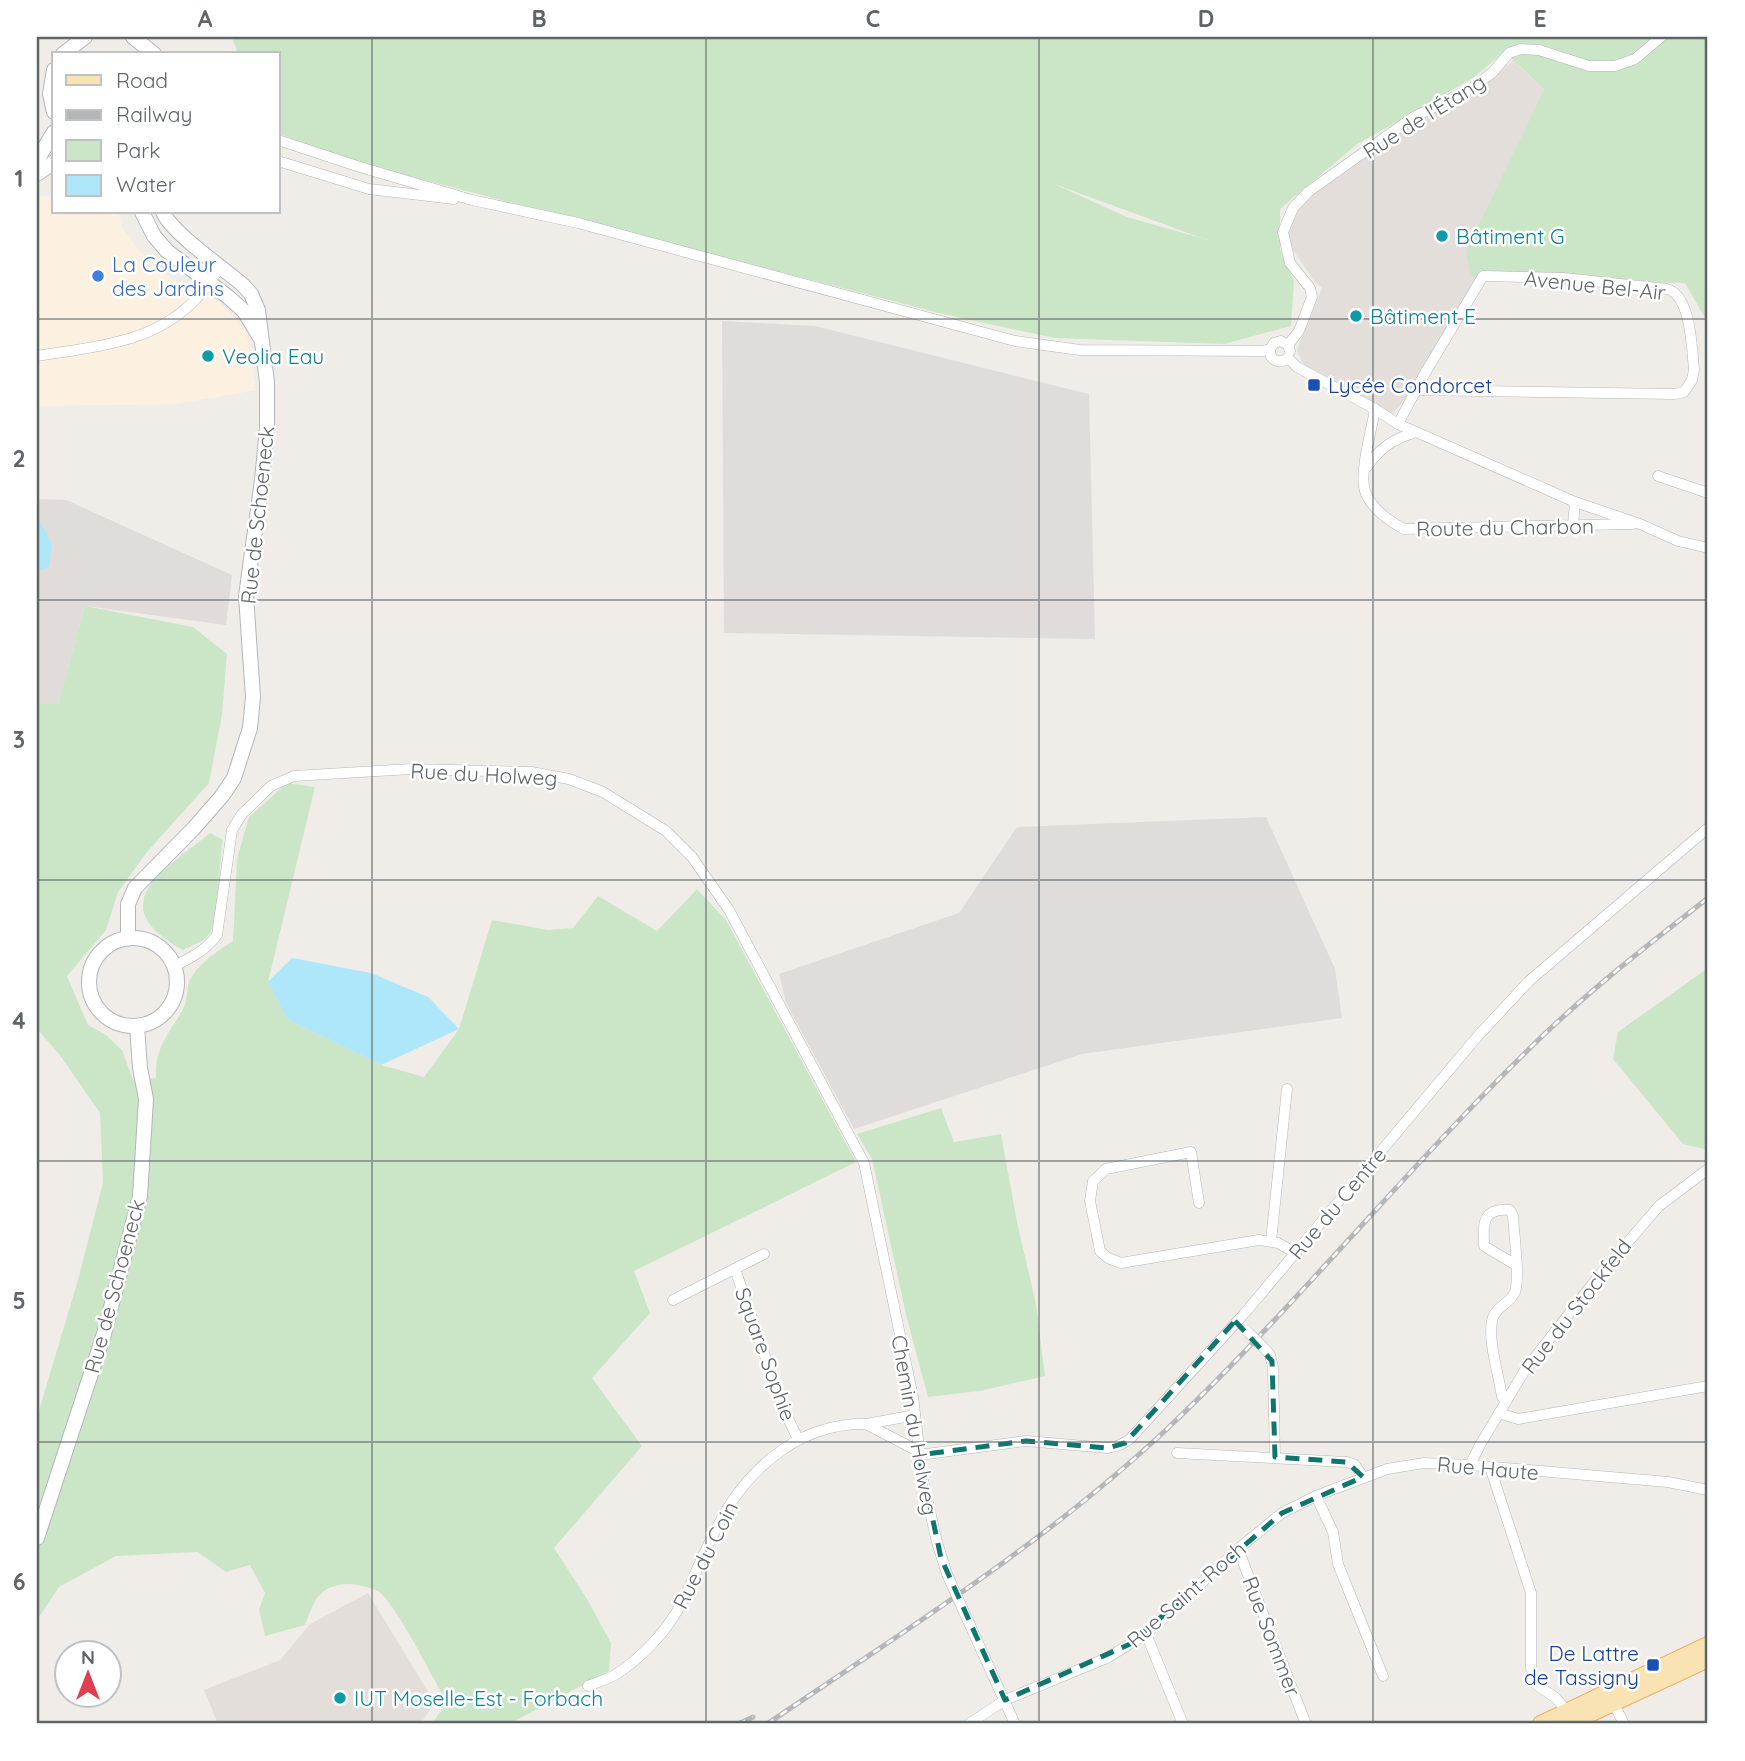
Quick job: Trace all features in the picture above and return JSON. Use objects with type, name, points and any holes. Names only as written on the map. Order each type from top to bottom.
[{"type":"main road","points":[[133,37],[152,46]]},
{"type":"main road","points":[[47,74],[52,103]]},
{"type":"main road","points":[[37,160],[52,135]]},
{"type":"main road","points":[[37,174],[52,163]]},
{"type":"main road","name":"Rue de Schoeneck","points":[[143,214],[154,236],[167,251],[244,311],[264,343]]},
{"type":"main road","name":"Rue de Schoeneck","points":[[128,938],[128,904],[135,888],[222,796],[234,778],[243,754],[250,728],[253,697],[247,582],[267,428],[264,343],[258,310],[251,294],[177,232],[164,214]]},
{"type":"main road","points":[[128,938],[139,938],[166,952],[174,966],[177,989],[170,1007],[155,1020],[137,1026],[123,1025],[101,1012],[93,1001],[90,990],[92,967],[97,956],[106,947],[128,938]]},
{"type":"main road","name":"Rue de Schoeneck","points":[[37,1538],[104,1334],[139,1196],[146,1099],[140,1068],[137,1026]]},
{"type":"main road","points":[[1541,1724],[1570,1719],[1707,1654]]},
{"type":"street","name":"Rue de l'Étang","points":[[1288,345],[1299,331],[1312,297],[1310,288],[1290,263],[1283,232],[1293,208],[1308,192],[1412,118],[1472,88],[1492,73],[1509,53],[1521,49],[1539,50],[1589,66],[1615,66],[1635,58],[1661,37]]},
{"type":"street","points":[[280,141],[472,200],[578,223],[1015,341],[1080,350],[1263,351],[1270,349],[1278,341],[1288,345],[1288,358],[1275,360],[1270,356],[1270,349]]},
{"type":"street","points":[[280,162],[369,189],[472,200]]},
{"type":"street","points":[[37,356],[138,337],[158,328],[195,300],[221,267]]},
{"type":"street","name":"Avenue Bel-Air","points":[[1398,424],[1417,390],[1483,276],[1564,278],[1667,289],[1678,295],[1684,306],[1694,370],[1692,380],[1684,392],[1417,390]]},
{"type":"street","name":"Route du Charbon","points":[[1288,358],[1297,367],[1398,424],[1575,502],[1640,524],[1678,541],[1708,548]]},
{"type":"street","name":"Route du Charbon","points":[[1375,409],[1365,471],[1365,491],[1383,518],[1404,529],[1640,524]]},
{"type":"street","points":[[1365,471],[1381,449],[1400,437],[1416,432]]},
{"type":"street","points":[[1658,476],[1708,493]]},
{"type":"street","points":[[1573,525],[1575,502]]},
{"type":"street","name":"Rue du Holweg","points":[[174,966],[193,957],[210,944],[217,934],[232,830],[242,814],[271,786],[294,776],[411,769],[531,772],[569,779],[603,792],[666,831],[692,857],[729,910],[852,1141]]},
{"type":"street","name":"Rue du Centre","points":[[918,1453],[1026,1441],[1101,1447],[1120,1445],[1139,1432],[1296,1253],[1477,1037],[1528,982],[1708,828]]},
{"type":"street","points":[[1271,1241],[1287,1089]]},
{"type":"street","name":"Chemin du Holweg","points":[[852,1141],[864,1163],[915,1415],[918,1453],[937,1542],[947,1574],[1014,1724]]},
{"type":"street","points":[[1199,1203],[1191,1152],[1106,1169],[1096,1177],[1090,1194],[1100,1251],[1108,1258],[1121,1263],[1236,1242],[1271,1241],[1296,1253]]},
{"type":"street","name":"Rue du Stockfeld","points":[[1471,1465],[1525,1370],[1637,1230],[1659,1206],[1708,1169]]},
{"type":"street","points":[[1506,1402],[1502,1397],[1492,1325],[1495,1313],[1514,1294],[1516,1265],[1513,1216],[1510,1210],[1501,1209],[1490,1213],[1483,1226],[1484,1246],[1516,1265]]},
{"type":"street","name":"Square Sophie","points":[[673,1300],[764,1254]]},
{"type":"street","name":"Square Sophie","points":[[736,1269],[783,1408],[798,1439]]},
{"type":"street","points":[[1236,1321],[1270,1355],[1273,1367],[1275,1457]]},
{"type":"street","points":[[1499,1413],[1518,1419],[1708,1385]]},
{"type":"street","name":"Rue du Coin","points":[[589,1686],[617,1674],[667,1625],[684,1598],[719,1523],[741,1486],[763,1464],[798,1439],[849,1424],[866,1424],[915,1415]]},
{"type":"street","points":[[866,1424],[918,1453]]},
{"type":"street","points":[[1177,1453],[1347,1462],[1355,1465],[1363,1477]]},
{"type":"street","name":"Rue Haute","points":[[1363,1477],[1387,1469],[1424,1463],[1668,1482],[1708,1490]]},
{"type":"street","points":[[1490,1467],[1531,1593],[1531,1667],[1534,1683],[1556,1698],[1570,1719]]},
{"type":"street","name":"Rue Saint-Roch","points":[[969,1724],[1005,1700],[1107,1658],[1146,1634],[1238,1549],[1282,1513],[1363,1477]]},
{"type":"street","points":[[1316,1496],[1333,1532],[1338,1564],[1382,1676]]},
{"type":"street","name":"Rue Sommer","points":[[1238,1549],[1306,1724]]},
{"type":"street","points":[[1146,1634],[1183,1724]]},
{"type":"street","points":[[1611,1698],[1624,1724]]},
{"type":"highlighted area","points":[[1235,1321],[1272,1361],[1275,1457],[1347,1462],[1363,1477],[1282,1513],[1130,1644],[1005,1700],[941,1558],[919,1455],[1026,1441],[1108,1448],[1125,1443]]},
{"type":"shaded area","points":[[1513,61],[1544,89],[1466,250],[1477,280],[1409,396],[1392,414],[1303,365],[1297,350],[1322,288],[1314,281],[1289,244],[1287,230],[1292,216],[1314,194],[1417,120],[1468,96]]},
{"type":"shaded area","points":[[41,196],[52,196],[52,214],[119,214],[122,227],[139,251],[173,280],[218,301],[246,331],[256,390],[176,404],[37,406],[37,201]]},
{"type":"shaded area","points":[[722,321],[815,326],[1089,394],[1095,639],[724,633]]},
{"type":"shaded area","points":[[37,499],[66,500],[232,575],[226,625],[85,606],[58,704],[37,704]]},
{"type":"shaded area","points":[[1266,817],[1335,969],[1342,1018],[1082,1054],[854,1129],[786,1003],[779,974],[959,913],[1017,827]]},
{"type":"shaded area","points":[[368,1593],[435,1703],[420,1724],[218,1724],[204,1690],[280,1660],[310,1624]]},
{"type":"green space","points":[[232,37],[1708,37],[1708,323],[1685,283],[1477,280],[1470,274],[1466,250],[1544,89],[1504,52],[1473,78],[1356,145],[1280,209],[1280,249],[1294,281],[1291,326],[1224,344],[1054,338],[943,314],[335,157],[280,134],[280,52],[237,52]],"holes":[[[1054,184],[1204,239],[1127,217]]]},
{"type":"green space","points":[[85,606],[193,627],[227,654],[222,715],[209,783],[147,852],[118,892],[106,930],[67,976],[88,1025],[106,1035],[122,1050],[133,1080],[156,1078],[160,1049],[185,1006],[192,976],[208,959],[233,941],[237,859],[249,817],[287,783],[315,787],[268,982],[287,1019],[381,1065],[424,1077],[459,1029],[492,920],[548,930],[573,928],[598,896],[657,931],[697,889],[726,920],[856,1162],[634,1271],[650,1313],[592,1378],[642,1446],[554,1548],[611,1643],[609,1671],[509,1724],[431,1724],[447,1703],[395,1611],[379,1592],[364,1586],[337,1585],[324,1591],[315,1602],[305,1625],[265,1636],[259,1609],[265,1593],[250,1565],[226,1572],[198,1552],[116,1556],[59,1587],[37,1620],[37,1417],[78,1280],[103,1183],[100,1113],[59,1054],[37,1029],[37,704],[58,704]]},
{"type":"green space","points":[[210,833],[223,840],[218,906],[207,937],[183,950],[158,933],[146,918],[143,903],[148,888],[160,874]]},
{"type":"green space","points":[[1708,968],[1708,1150],[1683,1144],[1613,1059],[1618,1032]]},
{"type":"green space","points":[[941,1108],[954,1142],[1001,1134],[1036,1304],[1045,1376],[980,1391],[928,1397],[907,1319],[872,1159],[857,1134]]},
{"type":"water","points":[[37,516],[52,544],[49,567],[37,572]]},
{"type":"water","points":[[292,958],[371,973],[428,997],[459,1029],[381,1065],[287,1019],[268,982]]},
{"type":"railway","points":[[767,1724],[974,1584],[1122,1470],[1214,1383],[1525,1053],[1591,992],[1708,898]]},
{"type":"railway","points":[[738,1724],[753,1717]]},
{"type":"place","name":"Bâtiment G","points":[[1442,236]]},
{"type":"place","name":"La Couleur des Jardins","points":[[98,276]]},
{"type":"place","name":"Bâtiment E","points":[[1356,316]]},
{"type":"place","name":"Veolia Eau","points":[[208,356]]},
{"type":"place","name":"Lycée Condorcet","points":[[1314,385]]},
{"type":"place","name":"De Lattre de Tassigny","points":[[1653,1665]]},
{"type":"place","name":"IUT Moselle-Est - Forbach","points":[[340,1698]]}]
